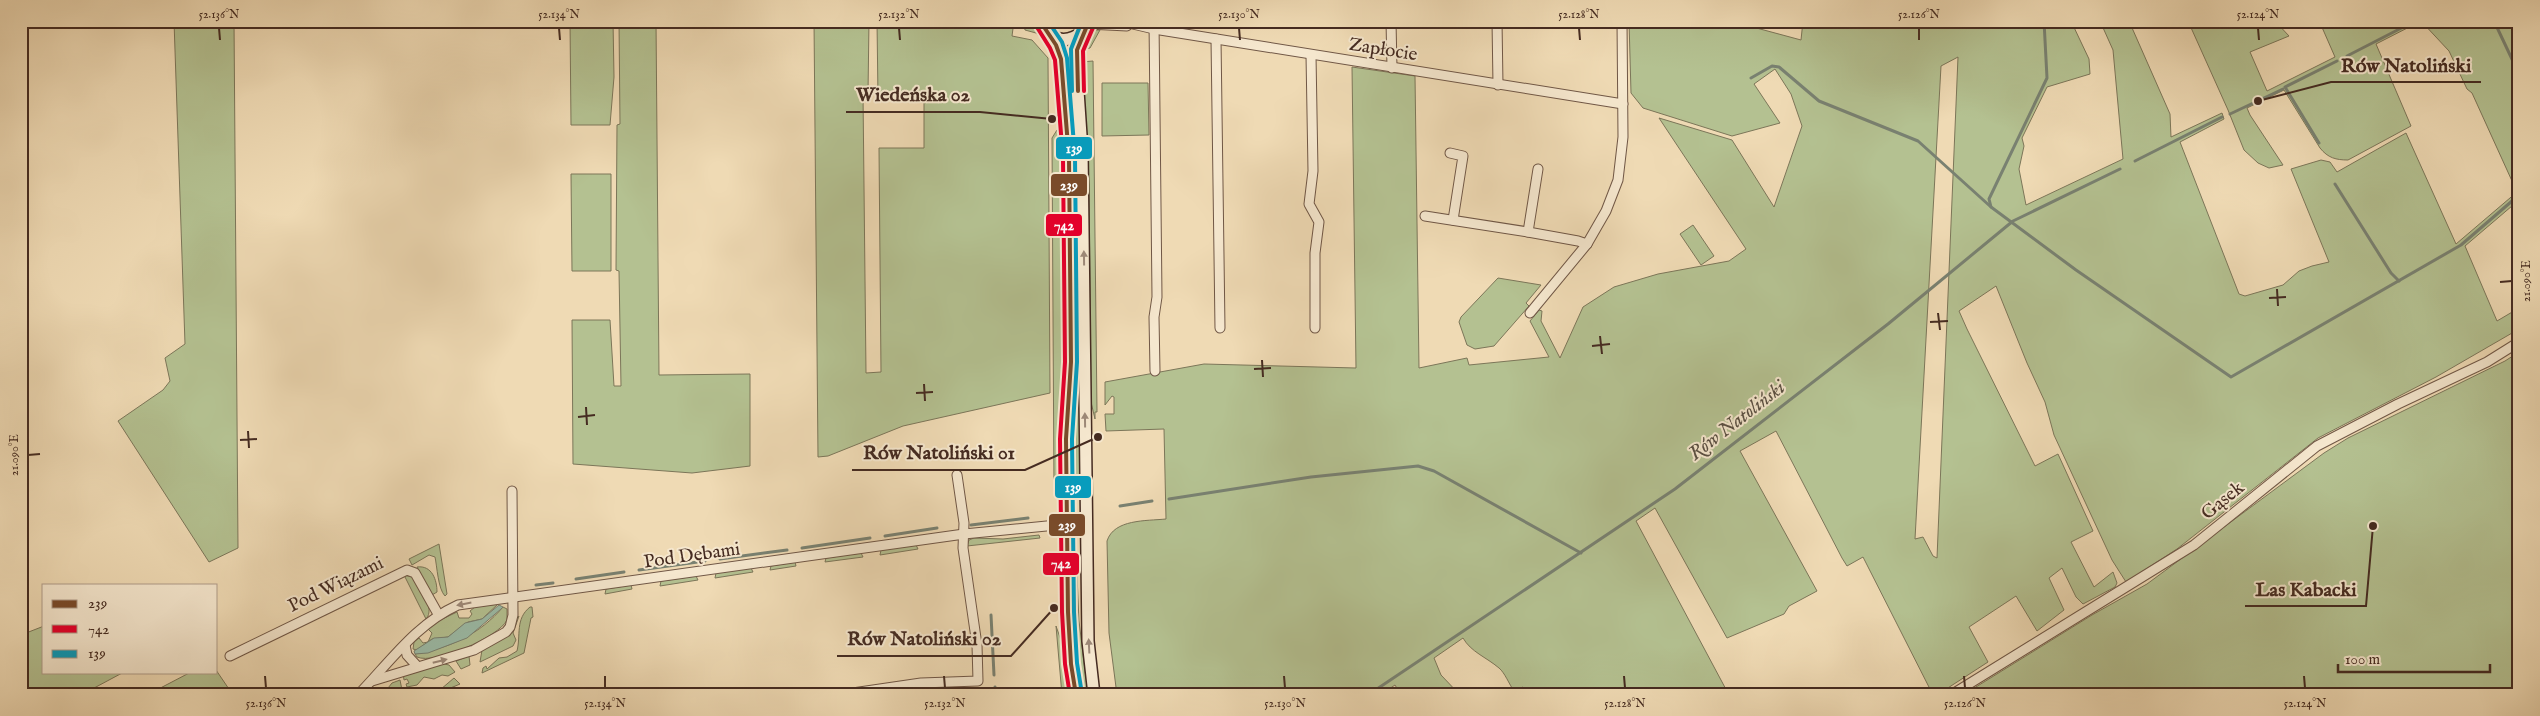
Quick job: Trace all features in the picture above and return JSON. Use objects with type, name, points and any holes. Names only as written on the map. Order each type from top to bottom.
[{"type":"street","name":"Zapłocie","points":[[1120,21],[1137,26]]},
{"type":"street","points":[[1391,21],[1392,68]]},
{"type":"street","points":[[1497,21],[1498,85]]},
{"type":"street","points":[[1530,313],[1587,244],[1606,211],[1618,180],[1622,145],[1622,21]]},
{"type":"street","points":[[1041,25],[1052,37],[1068,40],[1087,26]]},
{"type":"street","points":[[1041,25],[1056,46],[1061,59],[1069,158],[1071,362],[1066,439],[1067,524],[1069,637],[1076,695]]},
{"type":"street","name":"Zapłocie","points":[[1087,26],[1154,25],[1216,39],[1623,104]]},
{"type":"street","points":[[1154,25],[1157,297],[1154,317],[1155,371]]},
{"type":"street","points":[[1087,26],[1076,61],[1082,150],[1088,641],[1094,695]]},
{"type":"street","points":[[1216,39],[1220,328]]},
{"type":"street","points":[[1311,55],[1314,171],[1309,204],[1320,222],[1315,253],[1316,328]]},
{"type":"street","points":[[1450,153],[1463,156],[1453,220]]},
{"type":"street","points":[[1528,232],[1538,169]]},
{"type":"street","points":[[1425,216],[1578,240],[1587,244]]},
{"type":"street","name":"Gąsek","points":[[1951,695],[2194,545],[2317,446],[2406,400],[2487,362],[2519,342]]},
{"type":"street","points":[[839,695],[916,683],[978,681],[977,645],[963,548],[964,534],[957,475]]},
{"type":"street","points":[[372,681],[417,666],[458,656],[506,632],[512,621],[513,598],[512,491]]},
{"type":"street","points":[[1067,524],[1087,521]]},
{"type":"street","name":"Pod Dębami","points":[[358,695],[372,681],[377,672],[426,623],[438,614],[458,604],[513,598],[964,534],[1067,524]]},
{"type":"street","name":"Pod Wiązami","points":[[230,656],[406,570],[415,573],[438,614]]},
{"type":"street","points":[[405,645],[407,655],[417,666]]},
{"type":"shaded area","points":[[174,21],[234,21],[238,548],[209,562],[118,421],[163,390],[170,381],[165,358],[185,344]]},
{"type":"shaded area","points":[[570,21],[613,21],[614,77],[610,125],[571,125]]},
{"type":"shaded area","points":[[619,21],[656,21],[659,375],[750,374],[750,466],[692,473],[573,464],[572,320],[610,320],[614,386],[621,386],[619,271],[616,270],[617,125],[620,124]]},
{"type":"shaded area","points":[[814,21],[869,21],[868,93],[863,94],[866,373],[881,372],[879,148],[924,148],[924,97],[878,98],[877,21],[1014,21],[1012,36],[1032,40],[1048,58],[1050,393],[903,426],[828,456],[818,457]]},
{"type":"shaded area","points":[[1023,21],[1035,28],[1053,51],[1036,33],[1025,30]]},
{"type":"shaded area","points":[[1051,21],[1076,21],[1064,28],[1057,26]]},
{"type":"shaded area","points":[[1629,21],[1746,21],[1749,26],[1801,40],[1803,21],[2071,21],[2089,59],[2090,74],[2047,87],[2022,138],[2024,146],[2019,169],[2026,205],[2123,159],[2113,50],[2100,21],[2129,21],[2170,114],[2171,137],[2222,113],[2224,119],[2180,142],[2239,294],[2245,296],[2283,285],[2299,271],[2329,262],[2291,169],[2321,160],[2330,162],[2337,172],[2406,133],[2456,244],[2517,192],[2472,93],[2467,89],[2449,51],[2421,21],[2519,21],[2519,200],[2465,246],[2497,321],[2519,308],[2519,329],[2436,377],[2318,438],[2177,549],[2126,582],[2112,560],[2054,435],[2045,402],[1996,286],[1959,311],[2035,466],[2058,454],[2093,531],[2071,542],[2094,587],[2113,572],[2117,583],[2115,587],[2083,604],[2076,597],[2062,568],[2049,578],[2064,610],[2037,631],[2016,596],[1969,627],[1988,662],[1937,695],[1933,695],[1863,557],[1847,566],[1842,558],[1776,431],[1740,451],[1817,591],[1789,606],[1784,614],[1727,638],[1655,508],[1636,521],[1729,695],[1528,695],[1523,687],[1514,691],[1501,670],[1474,651],[1463,638],[1434,658],[1441,675],[1460,695],[1401,695],[1395,685],[1380,695],[1117,695],[1109,633],[1107,541],[1116,529],[1123,525],[1132,522],[1166,519],[1164,429],[1106,431],[1105,414],[1114,414],[1114,397],[1112,396],[1105,405],[1105,382],[1204,364],[1356,368],[1352,67],[1415,76],[1419,368],[1467,358],[1469,365],[1549,357],[1530,321],[1539,310],[1542,311],[1541,321],[1560,358],[1583,307],[1614,287],[1658,274],[1729,261],[1746,249],[1659,118],[1732,140],[1774,207],[1802,126],[1791,94],[1775,69],[1754,84],[1780,123],[1732,136],[1643,108],[1631,93]],"holes":[[[1958,57],[1937,558],[1933,556],[1923,537],[1915,539],[1941,66]]]},
{"type":"shaded area","points":[[2188,21],[2275,21],[2289,36],[2250,52],[2267,91],[2335,57],[2321,25],[2325,21],[2421,21],[2376,44],[2411,126],[2348,160],[2336,159],[2326,154],[2320,148],[2284,90],[2247,108],[2283,165],[2269,168],[2258,163],[2244,150]]},
{"type":"shaded area","points":[[1100,30],[1090,48],[1082,50],[1089,34]]},
{"type":"shaded area","points":[[1093,61],[1097,412],[1095,412],[1095,419],[1091,402],[1089,184],[1081,62]]},
{"type":"shaded area","points":[[1071,62],[1077,165],[1080,493],[1076,494],[1074,163],[1067,63]]},
{"type":"shaded area","points":[[1102,83],[1148,83],[1149,135],[1102,136]]},
{"type":"shaded area","points":[[1057,130],[1063,154],[1064,366],[1060,445],[1060,493],[1056,494],[1054,492],[1052,138]]},
{"type":"shaded area","points":[[571,174],[611,174],[611,271],[572,271]]},
{"type":"shaded area","points":[[1693,225],[1714,256],[1701,265],[1680,234]]},
{"type":"shaded area","points":[[1498,278],[1541,285],[1526,303],[1529,306],[1494,346],[1475,349],[1467,345],[1459,322],[1461,317]]},
{"type":"shaded area","points":[[2519,352],[2519,695],[1963,695],[2092,615],[2147,584],[2324,453],[2348,438],[2505,361]]},
{"type":"shaded area","points":[[1039,535],[1040,538],[967,546],[969,540],[974,538],[1003,539]]},
{"type":"shaded area","points":[[439,544],[447,594],[445,596],[439,583],[435,557],[429,555],[412,565],[409,559]]},
{"type":"shaded area","points":[[916,545],[918,549],[880,555],[881,550]]},
{"type":"shaded area","points":[[861,553],[863,557],[825,562],[826,558]]},
{"type":"shaded area","points":[[1073,553],[1076,553],[1079,621],[1088,695],[1081,695],[1078,676]]},
{"type":"shaded area","points":[[795,562],[796,566],[770,570],[771,566]]},
{"type":"shaded area","points":[[417,567],[426,568],[433,574],[437,592],[432,595]]},
{"type":"shaded area","points":[[751,568],[753,572],[715,578],[716,573]]},
{"type":"shaded area","points":[[404,575],[413,577],[426,598],[429,614],[426,619]]},
{"type":"shaded area","points":[[696,576],[698,580],[660,586],[661,581]]},
{"type":"shaded area","points":[[631,585],[632,589],[605,594],[606,589]]},
{"type":"shaded area","points":[[498,604],[482,619],[468,622],[448,637],[432,639],[428,642],[432,633],[428,629],[434,623],[457,612],[459,618],[469,618],[472,614],[470,611],[475,607]]},
{"type":"shaded area","points":[[499,605],[503,607],[467,638],[428,653],[415,654],[414,651],[434,638],[448,637],[465,623],[482,619]]},
{"type":"shaded area","points":[[503,607],[507,609],[507,620],[502,627],[479,641],[465,648],[437,657],[417,657],[415,654],[440,648],[464,638],[484,625]]},
{"type":"shaded area","points":[[530,607],[532,607],[533,617],[531,618],[524,653],[482,673],[483,668],[486,666],[487,669],[499,658],[507,657],[517,651],[520,622]]},
{"type":"shaded area","points":[[519,616],[513,633],[516,640],[513,646],[480,662],[482,650]]},
{"type":"shaded area","points":[[1056,626],[1063,646],[1068,695],[1062,695]]},
{"type":"shaded area","points":[[42,627],[42,674],[120,674],[81,695],[21,695],[21,635]]},
{"type":"shaded area","points":[[419,638],[423,643],[428,642],[417,650],[413,649],[414,642]]},
{"type":"shaded area","points":[[469,656],[470,665],[461,669],[456,661]]},
{"type":"shaded area","points":[[440,663],[449,665],[455,672],[448,676],[442,675],[434,679],[424,677],[417,685],[407,687],[406,684],[409,683],[407,679],[404,680],[403,673]]},
{"type":"shaded area","points":[[218,673],[233,695],[147,695],[187,674]]},
{"type":"shaded area","points":[[454,678],[460,684],[434,695]]},
{"type":"shaded area","points":[[400,680],[402,690],[399,695],[395,695],[388,688],[392,683]]},
{"type":"waterway","points":[[2044,21],[2047,78],[1989,199],[1991,207],[2076,270],[2231,377],[2461,245],[2519,195]]},
{"type":"waterway","name":"Rów Natoliński","points":[[2347,56],[2415,21]]},
{"type":"waterway","points":[[2494,21],[2519,74]]},
{"type":"waterway","name":"Rów Natoliński","points":[[2319,143],[2285,87],[2337,61]]},
{"type":"waterway","points":[[1751,78],[1772,66],[1779,67],[1819,101],[1918,141],[1991,207]]},
{"type":"waterway","name":"Rów Natoliński","points":[[2230,114],[2283,89]]},
{"type":"waterway","name":"Rów Natoliński","points":[[2135,161],[2222,117]]},
{"type":"waterway","name":"Rów Natoliński","points":[[1368,695],[1675,489],[1888,324],[2013,221],[2120,169]]},
{"type":"waterway","points":[[2335,184],[2391,273],[2399,281]]},
{"type":"waterway","points":[[1169,499],[1311,477],[1418,466],[1434,471],[1581,553]]},
{"type":"waterway","points":[[1120,506],[1152,501]]},
{"type":"waterway","points":[[971,525],[1028,518]]},
{"type":"waterway","points":[[885,536],[937,528]]},
{"type":"waterway","points":[[802,548],[870,538]]},
{"type":"waterway","points":[[720,559],[787,550]]},
{"type":"waterway","points":[[639,570],[705,561]]},
{"type":"waterway","points":[[576,579],[624,572]]},
{"type":"waterway","points":[[536,585],[553,583]]},
{"type":"waterway","points":[[991,615],[994,675]]},
{"type":"waterway","points":[[995,687],[996,695]]},
{"type":"waterway","points":[[371,695],[374,691]]},
{"type":"transit line","name":"239","points":[[1040,21],[1056,45],[1061,59],[1069,158],[1071,362],[1066,439],[1068,612],[1071,664],[1076,695]]},
{"type":"transit line","name":"139","points":[[1048,21],[1062,42],[1067,58],[1075,157],[1077,362],[1072,439],[1074,612],[1077,663],[1082,694]]},
{"type":"transit line","name":"139","points":[[1072,91],[1071,49],[1082,21]]},
{"type":"transit line","name":"239","points":[[1078,91],[1077,50],[1089,21]]},
{"type":"transit line","name":"742","points":[[1084,91],[1083,51],[1095,23]]},
{"type":"transit line","name":"742","points":[[1035,24],[1055,60],[1063,158],[1065,362],[1060,439],[1062,612],[1065,664],[1070,695]]},
{"type":"place","name":"Rów Natoliński","points":[[2258,101]]},
{"type":"place","name":"Wiedeńska 02","points":[[1052,119]]},
{"type":"place","name":"Rów Natoliński 01","points":[[1098,437]]},
{"type":"place","name":"Las Kabacki","points":[[2373,526]]},
{"type":"place","name":"Rów Natoliński 02","points":[[1054,608]]}]
